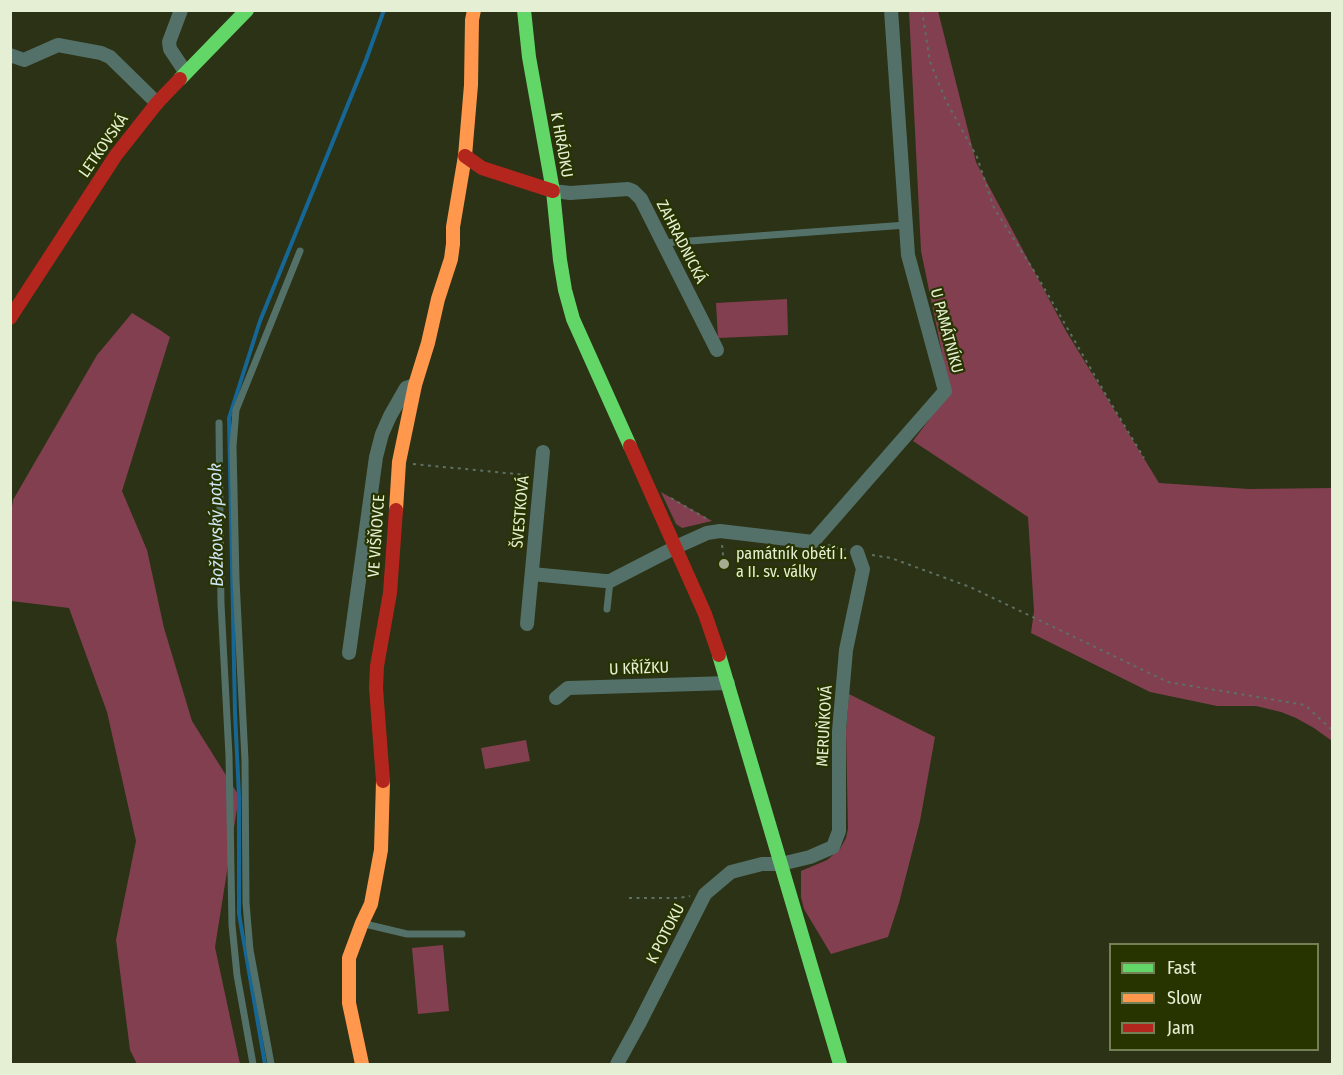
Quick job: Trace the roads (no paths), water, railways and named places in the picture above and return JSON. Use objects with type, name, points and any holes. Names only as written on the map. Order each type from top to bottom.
[{"type":"street","points":[[181,10],[169,42],[174,57],[186,73]]},
{"type":"street","name":"LETKOVSKÁ","points":[[10,318],[116,155],[157,103],[247,10]]},
{"type":"street","name":"VE VIŠŇOVCE","points":[[362,1065],[349,1003],[349,958],[371,904],[381,850],[384,789],[376,688],[379,655],[390,593],[399,462],[415,386],[451,259],[465,156],[474,10]]},
{"type":"street","name":"K HRÁDKU","points":[[465,156],[482,168],[553,191],[529,57],[524,10]]},
{"type":"street","name":"U PAMÁTNÍKU","points":[[676,547],[707,533],[716,526],[813,542],[945,392],[908,255],[891,10]]},
{"type":"street","points":[[10,55],[24,60],[58,45],[101,53],[110,57],[157,103]]},
{"type":"street","name":"ZAHRADNICKÁ","points":[[553,191],[570,193],[628,189],[633,191],[641,199],[717,350]]},
{"type":"street","points":[[553,191],[565,290],[573,319],[705,614],[728,683],[840,1065]]},
{"type":"street","points":[[349,653],[378,450],[382,434],[406,388],[415,386]]},
{"type":"street","name":"ŠVESTKOVÁ","points":[[527,624],[543,452]]},
{"type":"street","points":[[532,574],[610,581],[676,547]]},
{"type":"street","name":"MERUŇKOVÁ","points":[[781,864],[810,857],[833,847],[839,831],[839,731],[846,650],[862,569],[857,552]]},
{"type":"street","name":"U KŘÍŽKU","points":[[556,698],[568,688],[728,683]]},
{"type":"street","name":"K POTOKU","points":[[617,1065],[705,894],[731,872],[762,864],[781,864]]},
{"type":"lane","points":[[663,243],[906,225]]},
{"type":"lane","points":[[272,1065],[250,950],[246,903],[245,760],[236,580],[233,446],[236,410],[300,251]]},
{"type":"lane","points":[[219,423],[221,604],[229,756],[232,925],[237,975],[254,1065]]},
{"type":"lane","points":[[607,609],[610,581]]},
{"type":"lane","points":[[362,923],[407,934],[462,934]]},
{"type":"waterway","name":"Božkovský potok","points":[[265,1064],[239,914],[239,796],[235,713],[229,418],[260,321],[384,10]]},
{"type":"place","name":"památník obětí I. a II. sv. války","points":[[724,564]]}]
